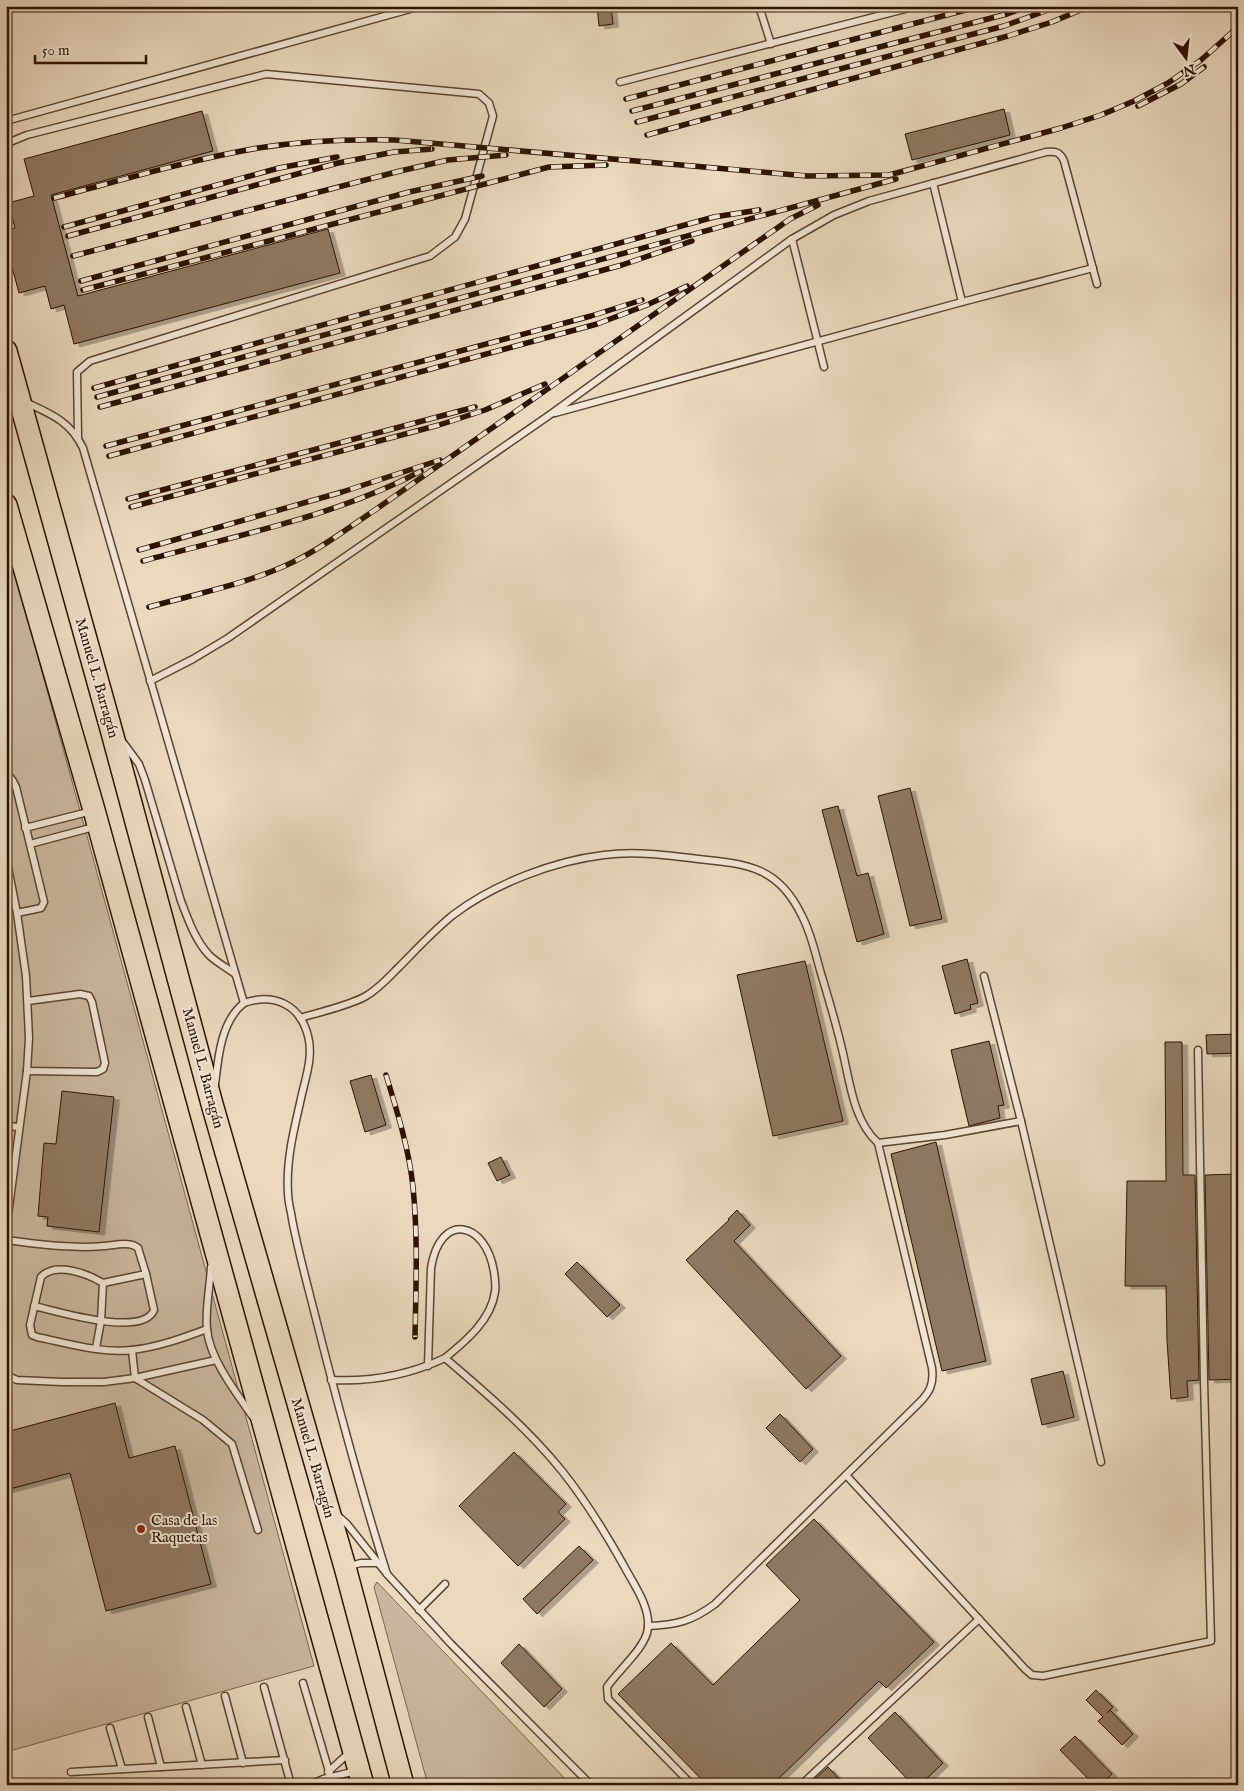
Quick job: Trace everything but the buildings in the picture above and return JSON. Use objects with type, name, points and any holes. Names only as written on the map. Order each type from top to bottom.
[{"type":"highway","name":"Manuel L. Barragán","points":[[6,351],[13,396],[111,729],[212,1104],[344,1567],[403,1785]]},
{"type":"highway","points":[[6,505],[96,818],[361,1778]]},
{"type":"lane","points":[[6,121],[421,6]]},
{"type":"lane","points":[[760,6],[771,44]]},
{"type":"lane","points":[[620,82],[917,6]]},
{"type":"lane","points":[[6,149],[10,142],[27,135],[266,74],[479,94],[489,103],[493,116],[465,219],[455,237],[430,256],[90,361],[76,372],[78,438]]},
{"type":"lane","points":[[150,681],[228,638],[551,414],[792,239],[817,223],[849,208],[1046,152],[1058,152],[1062,155],[1064,161],[1097,284]]},
{"type":"lane","points":[[933,183],[962,302]]},
{"type":"lane","points":[[792,239],[824,368]]},
{"type":"lane","points":[[551,414],[1093,268]]},
{"type":"lane","points":[[13,396],[60,419],[78,438],[88,461],[244,1003]]},
{"type":"lane","points":[[111,729],[131,752],[142,772],[181,902],[198,940],[209,955],[235,974]]},
{"type":"lane","points":[[6,772],[16,787],[44,904],[41,908],[17,913]]},
{"type":"lane","points":[[25,828],[96,818]]},
{"type":"lane","points":[[30,844],[96,818]]},
{"type":"lane","points":[[300,1018],[366,996],[453,916],[479,897],[539,871],[575,860],[604,855],[649,854],[722,861],[748,866],[768,874],[783,886],[795,900],[804,919],[839,1037],[857,1111],[866,1131],[878,1143],[932,1368],[932,1388],[919,1404],[715,1604],[689,1620],[669,1625],[648,1626]]},
{"type":"lane","points":[[6,857],[17,913],[28,1001],[29,1038],[27,1071],[9,1192],[6,1230]]},
{"type":"lane","points":[[984,976],[1021,1120],[1101,1462]]},
{"type":"lane","points":[[27,1071],[97,1072],[103,1069],[105,1063],[92,1002],[88,996],[80,994],[28,1001]]},
{"type":"lane","points":[[212,1104],[223,1038],[237,1008],[244,1003],[260,999],[279,1001],[290,1007],[300,1018],[308,1036],[309,1060],[289,1153],[288,1194],[297,1243],[331,1380],[360,1486],[387,1574]]},
{"type":"lane","points":[[846,1475],[1025,1669],[1037,1677],[1211,1640],[1198,1050]]},
{"type":"lane","points":[[878,1143],[945,1135],[1021,1120]]},
{"type":"lane","points":[[6,1126],[19,1127]]},
{"type":"lane","points":[[331,1380],[374,1379],[428,1366],[445,1358],[480,1325],[495,1292],[493,1266],[488,1250],[476,1234],[470,1231],[462,1229],[446,1234],[434,1252],[428,1366]]},
{"type":"lane","points":[[6,1240],[69,1246],[135,1245],[140,1252],[154,1306],[153,1314],[144,1320],[128,1322],[101,1321],[34,1306]]},
{"type":"lane","points":[[213,1245],[207,1329],[216,1360],[264,1432]]},
{"type":"lane","points":[[146,1274],[103,1283],[84,1274],[52,1270],[45,1272],[41,1277],[30,1325],[32,1335],[96,1348],[132,1350],[177,1340],[207,1329]]},
{"type":"lane","points":[[96,1348],[101,1321],[103,1283]]},
{"type":"lane","points":[[132,1350],[136,1378],[203,1420],[232,1444],[258,1530]]},
{"type":"lane","points":[[445,1358],[526,1431],[582,1496],[600,1523],[645,1605],[648,1626],[646,1638],[607,1687],[608,1699],[692,1785]]},
{"type":"lane","points":[[6,1375],[17,1380],[104,1382],[136,1378],[216,1360]]},
{"type":"lane","points":[[326,1504],[347,1524],[377,1563],[419,1610],[591,1785]]},
{"type":"lane","points":[[344,1567],[361,1563],[377,1563]]},
{"type":"lane","points":[[419,1610],[445,1584]]},
{"type":"lane","points":[[801,1785],[979,1619]]},
{"type":"lane","points":[[303,1683],[332,1782]]},
{"type":"lane","points":[[264,1687],[291,1785]]},
{"type":"lane","points":[[225,1696],[243,1763]]},
{"type":"lane","points":[[186,1707],[202,1765]]},
{"type":"lane","points":[[148,1718],[161,1767]]},
{"type":"lane","points":[[110,1728],[122,1769]]},
{"type":"lane","points":[[310,1785],[324,1779],[329,1770],[353,1749]]},
{"type":"lane","points":[[71,1772],[285,1760]]},
{"type":"lane","points":[[324,1779],[332,1782],[361,1778]]},
{"type":"shaded area","points":[[6,540],[314,1666],[6,1752]]},
{"type":"shaded area","points":[[377,1582],[571,1785],[428,1785],[374,1587]]},
{"type":"railway","points":[[626,99],[981,6]]},
{"type":"railway","points":[[632,111],[1007,14],[1029,6]]},
{"type":"railway","points":[[637,122],[1004,26],[1059,6]]},
{"type":"railway","points":[[647,135],[1008,36],[1052,22],[1090,6]]},
{"type":"railway","points":[[54,198],[207,158],[258,148],[343,140],[395,140],[807,176],[889,175],[1061,128],[1101,115],[1134,101],[1168,83],[1201,60],[1238,27]]},
{"type":"railway","points":[[1138,106],[1181,84],[1204,67]]},
{"type":"railway","points":[[68,236],[338,163],[394,152],[432,149]]},
{"type":"railway","points":[[73,256],[400,171],[448,160],[506,155]]},
{"type":"railway","points":[[64,227],[279,168],[337,157]]},
{"type":"railway","points":[[83,290],[549,167],[606,165]]},
{"type":"railway","points":[[81,281],[409,192],[482,176]]},
{"type":"railway","points":[[97,397],[896,179]]},
{"type":"railway","points":[[149,607],[257,577],[291,563],[313,551],[375,510],[790,219],[818,205]]},
{"type":"railway","points":[[94,388],[714,217],[759,210]]},
{"type":"railway","points":[[100,407],[622,265],[692,241]]},
{"type":"railway","points":[[109,456],[597,324],[647,305],[687,286]]},
{"type":"railway","points":[[106,446],[591,316],[642,300]]},
{"type":"railway","points":[[131,507],[439,425],[485,410],[545,384]]},
{"type":"railway","points":[[128,499],[475,407]]},
{"type":"railway","points":[[139,550],[342,492],[440,460]]},
{"type":"railway","points":[[143,561],[320,513],[389,487],[421,471]]},
{"type":"railway","points":[[386,1075],[406,1144],[413,1187],[416,1243],[415,1337]]},
{"type":"place","name":"Casa de las Raquetas","points":[[141,1529]]}]
